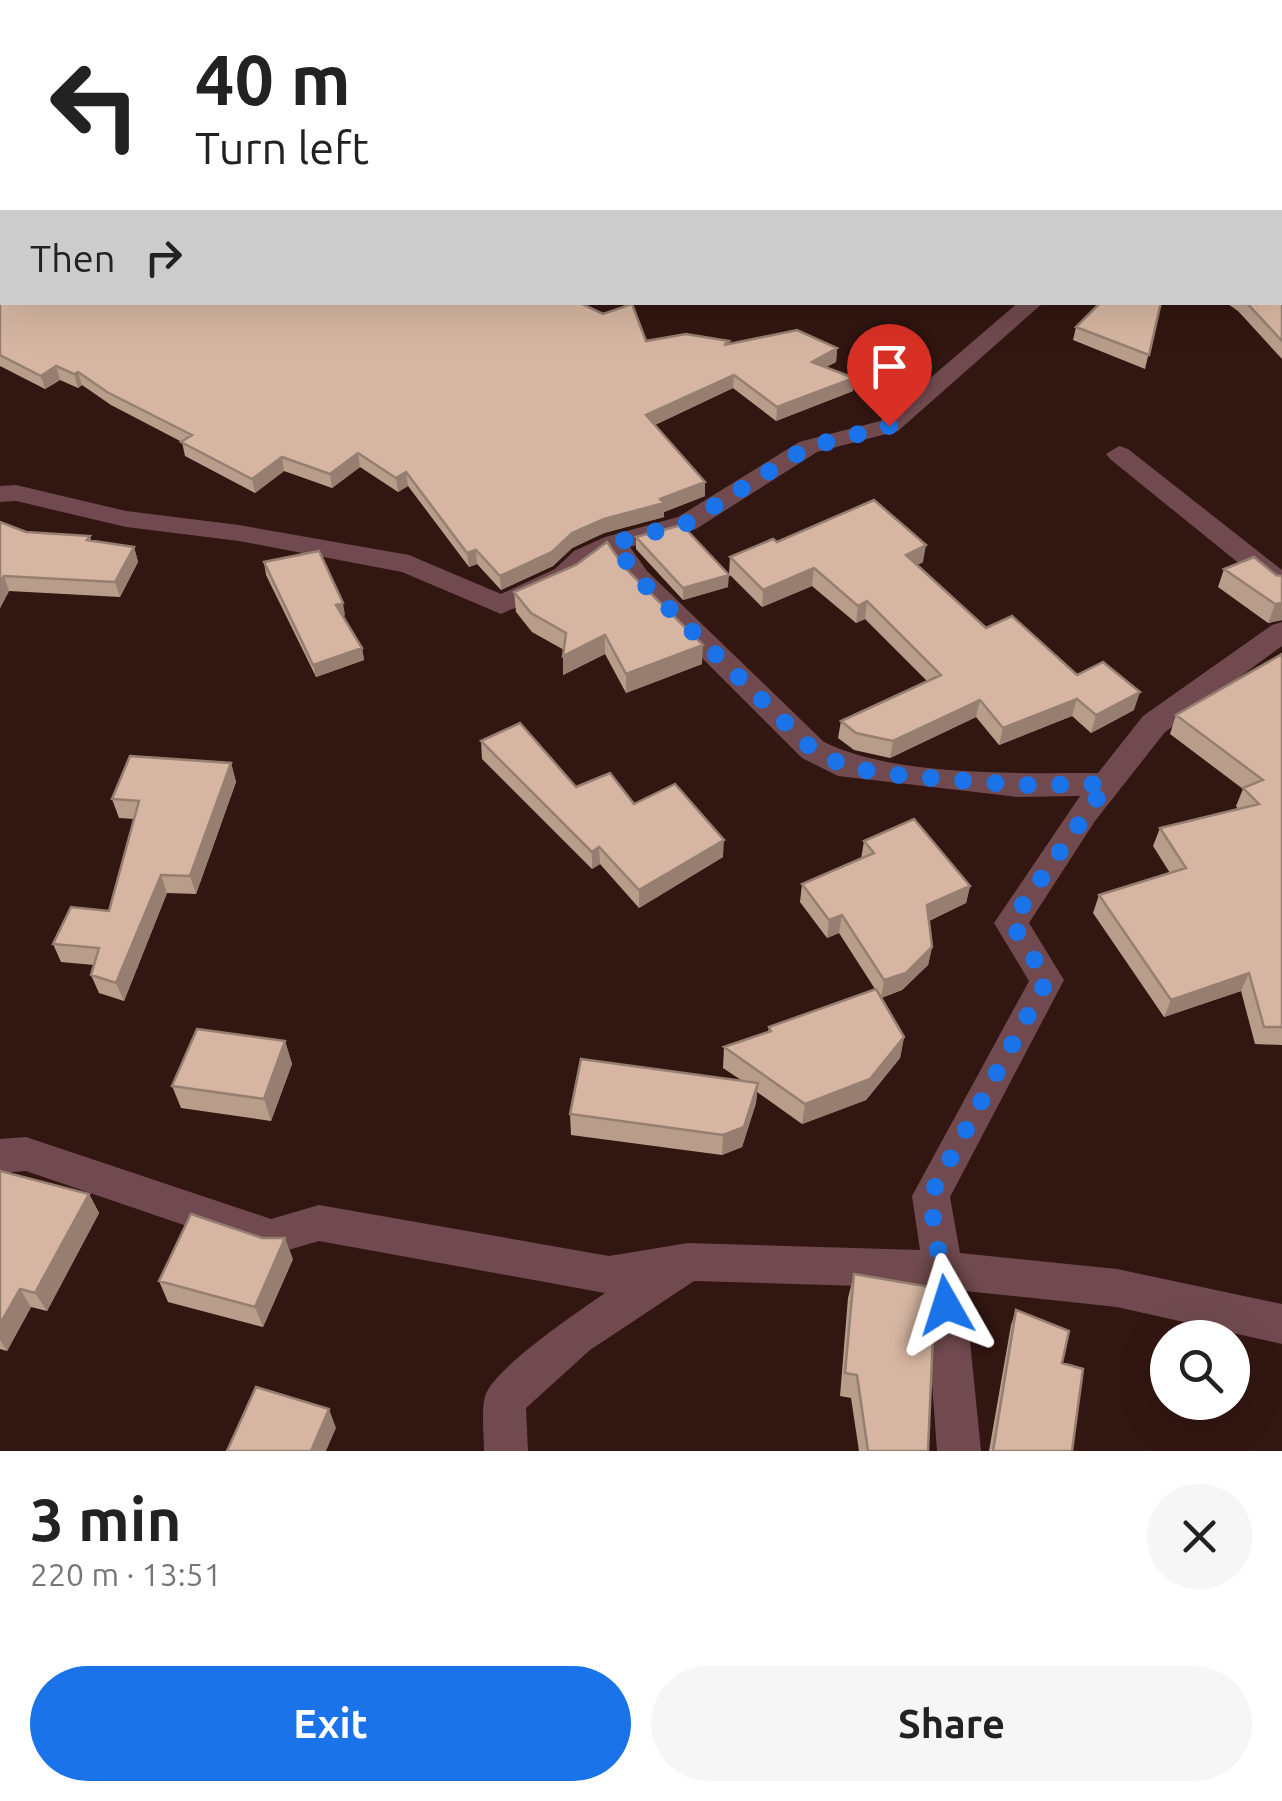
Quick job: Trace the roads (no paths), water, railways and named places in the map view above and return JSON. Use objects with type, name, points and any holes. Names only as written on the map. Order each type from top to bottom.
[{"type":"street","points":[[0,494],[16,493],[126,518],[240,533],[409,564],[501,605],[565,575],[584,557],[614,543],[687,523],[808,447],[889,426],[1029,305]]},
{"type":"street","points":[[1119,454],[1282,584]]},
{"type":"street","points":[[614,543],[637,577],[813,750],[849,768],[1019,785],[1107,784]]},
{"type":"street","points":[[960,1451],[944,1270],[930,1196],[1047,980],[1011,922],[1154,724],[1282,632]]},
{"type":"street","points":[[0,1156],[26,1154],[271,1237],[319,1222],[609,1274],[688,1262],[944,1270],[1118,1288],[1282,1324]]},
{"type":"street","points":[[506,1451],[505,1399],[576,1336],[688,1262]]}]
